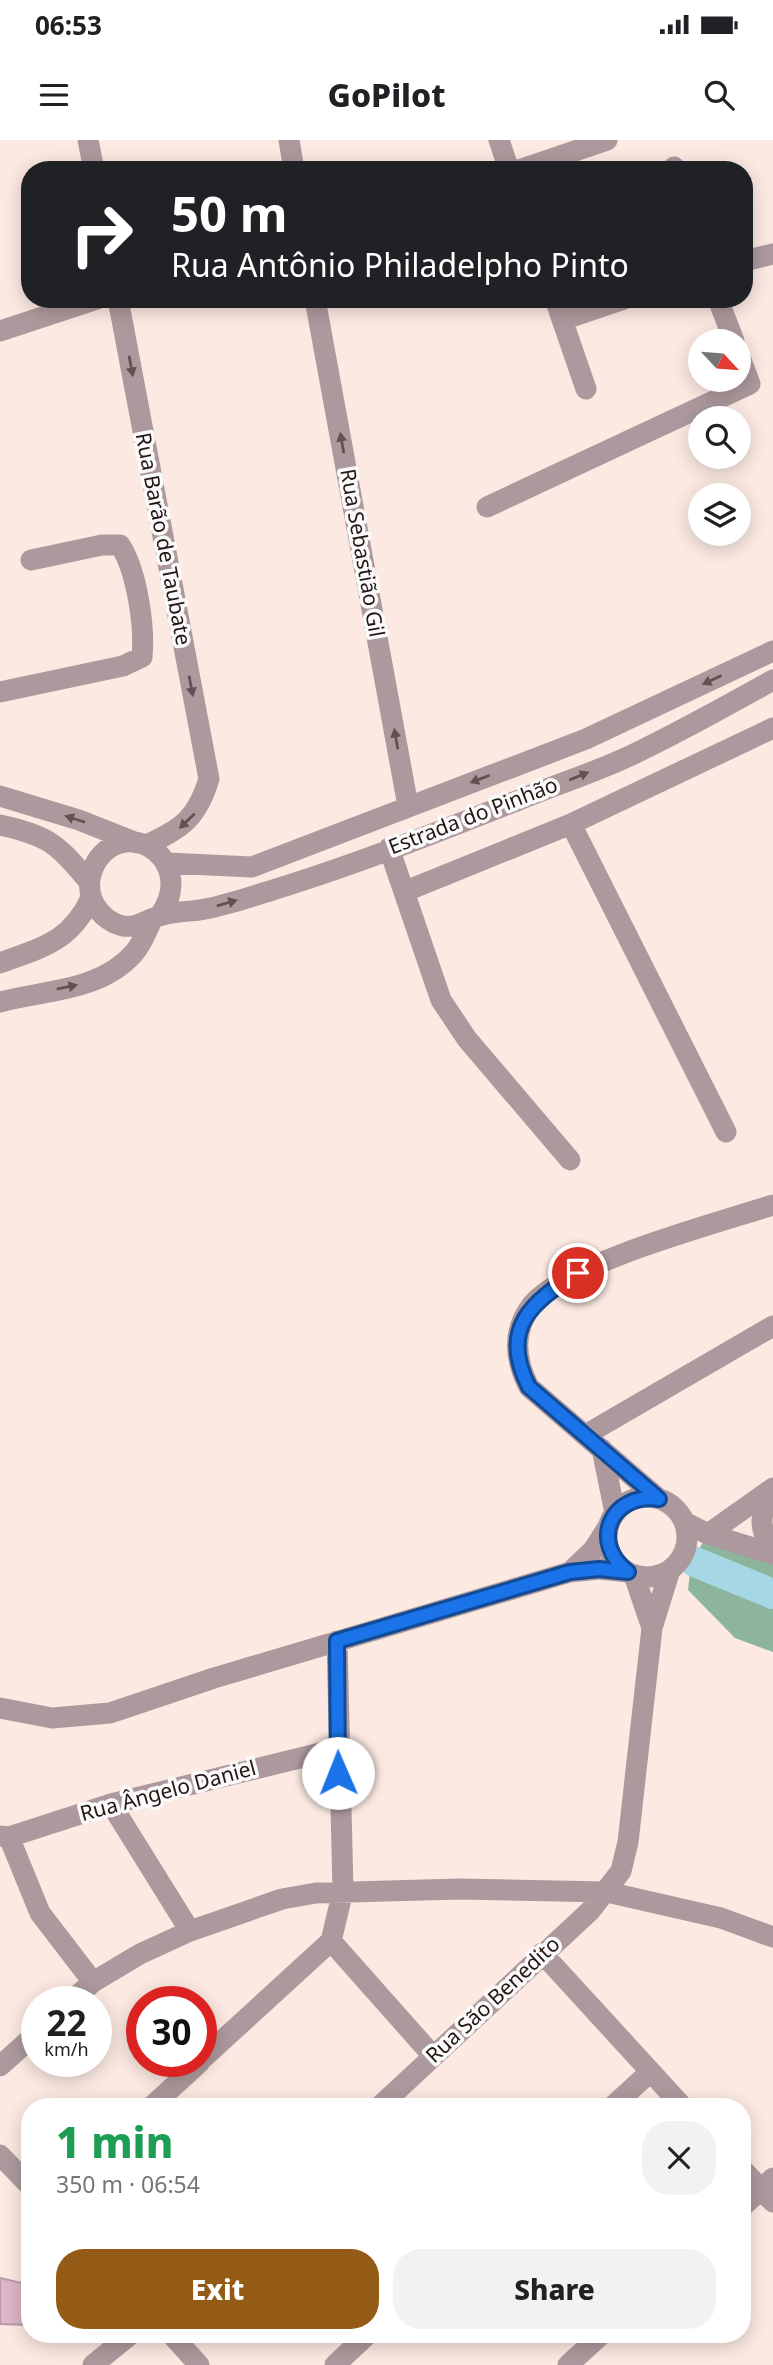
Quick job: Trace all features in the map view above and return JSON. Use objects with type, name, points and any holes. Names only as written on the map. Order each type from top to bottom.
[{"type":"street","points":[[88,140],[92,161]]},
{"type":"street","points":[[289,140],[292,161]]},
{"type":"street","points":[[499,140],[506,161]]},
{"type":"street","points":[[545,161],[607,140]]},
{"type":"street","points":[[753,259],[773,254]]},
{"type":"street","points":[[0,331],[70,308]]},
{"type":"street","name":"Rua Barão de Taubate","points":[[120,308],[209,779],[202,802],[193,816],[174,833],[142,844]]},
{"type":"street","name":"Rua Sebastião Gil","points":[[317,308],[408,806]]},
{"type":"street","points":[[558,308],[586,389]]},
{"type":"street","points":[[562,320],[597,308]]},
{"type":"street","points":[[721,308],[729,329]]},
{"type":"street","points":[[487,507],[733,392]]},
{"type":"street","points":[[0,692],[123,666],[142,657],[144,641],[130,561],[120,545],[102,545],[31,560]]},
{"type":"street","name":"Estrada do Pinhão","points":[[167,863],[252,867],[586,739],[773,651]]},
{"type":"street","name":"Estrada do Pinhão","points":[[156,917],[206,909],[278,888],[640,752],[773,680]]},
{"type":"street","points":[[406,891],[571,824],[773,727]]},
{"type":"street","points":[[0,796],[79,820],[142,844],[167,863],[172,890],[136,951],[119,968],[95,982],[0,1002]]},
{"type":"street","points":[[571,824],[726,1132]]},
{"type":"street","points":[[0,825],[23,830],[61,847],[90,890],[98,910],[121,925],[135,926],[156,917]]},
{"type":"street","points":[[0,963],[48,945],[68,933],[90,890],[99,857],[124,843],[142,844]]},
{"type":"street","points":[[389,848],[406,891],[441,1000],[467,1039],[570,1160]]},
{"type":"street","points":[[0,1707],[52,1718],[110,1713],[337,1641],[570,1572],[599,1569],[649,1577],[670,1570],[680,1560],[685,1548],[684,1522],[678,1512],[659,1499],[529,1387],[520,1370],[516,1349],[522,1322],[532,1305],[578,1273],[643,1247],[773,1205]]},
{"type":"street","points":[[595,1442],[773,1325]]},
{"type":"street","points":[[595,1442],[612,1519],[607,1535],[612,1557],[631,1574],[652,1628]]},
{"type":"street","points":[[708,1534],[773,1488]]},
{"type":"street","points":[[773,1488],[761,1512],[762,1532],[773,1554]]},
{"type":"street","points":[[570,1572],[594,1549],[612,1519],[635,1499],[659,1499]]},
{"type":"street","points":[[684,1522],[708,1534],[773,1554]]},
{"type":"street","points":[[652,1628],[670,1570]]},
{"type":"street","name":"Rua São Benedito","points":[[389,2098],[590,1911],[621,1871],[628,1842],[652,1628]]},
{"type":"street","points":[[217,2045],[331,1941],[342,1891],[337,1749],[337,1641]]},
{"type":"street","name":"Rua Ângelo Daniel","points":[[4,1837],[111,1804],[337,1749]]},
{"type":"street","points":[[111,1804],[190,1931]]},
{"type":"street","points":[[4,1837],[40,1913],[93,1982]]},
{"type":"street","points":[[89,1986],[140,1954],[190,1931],[282,1899],[342,1891],[607,1892],[721,1918],[773,1937]]},
{"type":"street","points":[[331,1941],[433,2056]]},
{"type":"street","points":[[542,1954],[675,2098]]},
{"type":"street","points":[[0,2066],[21,2047]]},
{"type":"street","points":[[622,2098],[650,2072]]},
{"type":"street","points":[[161,2098],[183,2077]]},
{"type":"street","points":[[0,2155],[21,2177]]},
{"type":"street","points":[[751,2176],[769,2190],[751,2201]]},
{"type":"street","points":[[93,2365],[120,2343]]},
{"type":"street","points":[[179,2343],[199,2365]]},
{"type":"street","points":[[335,2365],[358,2343]]},
{"type":"street","points":[[568,2365],[591,2343]]},
{"type":"green space","points":[[705,1539],[773,1563],[773,1652],[735,1638],[688,1590],[691,1563]]},
{"type":"building","points":[[0,2278],[21,2283],[21,2325],[0,2324]]},
{"type":"waterway","points":[[695,1562],[773,1594]]},
{"type":"route","points":[[338,1773],[337,1641],[570,1572],[599,1569],[628,1572],[619,1566],[608,1547],[610,1524],[615,1513],[635,1499],[659,1499],[587,1434],[529,1387],[520,1370],[516,1349],[522,1322],[532,1305],[547,1292],[578,1273]]}]
